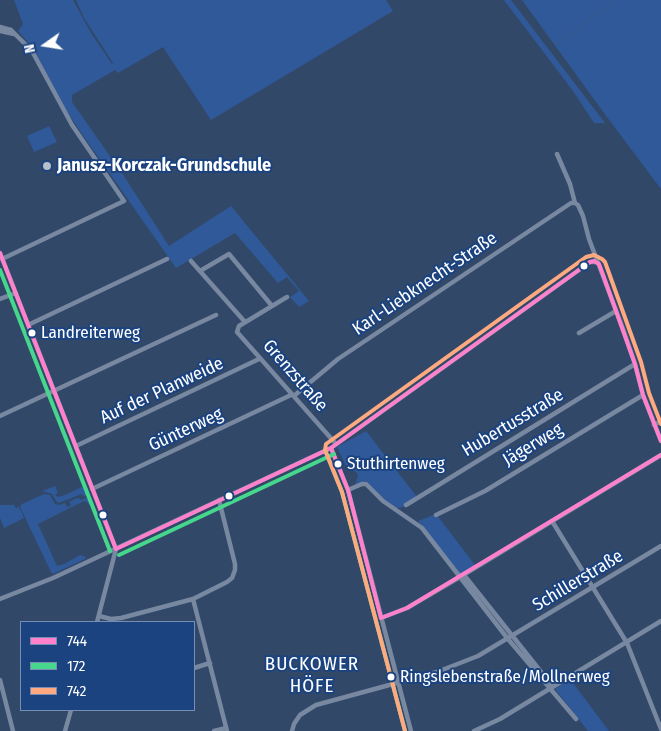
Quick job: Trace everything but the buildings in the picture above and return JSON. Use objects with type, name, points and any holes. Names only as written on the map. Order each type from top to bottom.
[{"type":"street","points":[[0,27],[11,30],[32,51],[72,125],[124,201],[2,259]]},
{"type":"street","points":[[0,31],[14,34]]},
{"type":"street","points":[[557,154],[570,184],[575,203],[578,205],[583,216],[596,262],[599,264],[635,364],[643,395],[661,441]]},
{"type":"street","name":"Karl-Liebknecht-Straße","points":[[293,395],[338,359],[575,203]]},
{"type":"street","points":[[0,253],[116,549],[97,621]]},
{"type":"street","points":[[200,271],[229,254],[272,306]]},
{"type":"street","points":[[28,325],[167,259]]},
{"type":"street","points":[[191,261],[245,322],[287,297]]},
{"type":"street","points":[[0,599],[53,578],[116,549],[334,445],[411,392],[590,262],[596,262]]},
{"type":"street","points":[[0,299],[16,293]]},
{"type":"street","points":[[579,333],[616,311]]},
{"type":"street","points":[[0,416],[216,315]]},
{"type":"street","name":"Grenzstraße","points":[[245,322],[237,329],[239,334],[334,445],[348,490],[411,731]]},
{"type":"street","name":"Auf der Planweide","points":[[76,446],[259,359]]},
{"type":"street","name":"Hubertusstraße","points":[[406,505],[635,364]]},
{"type":"street","name":"Günterweg","points":[[92,489],[293,395]]},
{"type":"street","name":"Jägerweg","points":[[436,515],[485,491],[643,395]]},
{"type":"street","points":[[654,425],[661,421]]},
{"type":"street","points":[[381,618],[412,605],[462,576],[661,455]]},
{"type":"street","points":[[348,490],[362,484],[370,487],[383,501],[422,528],[576,719]]},
{"type":"street","points":[[99,616],[111,619],[121,618],[193,599],[232,578],[235,564],[219,500]]},
{"type":"street","points":[[552,521],[627,643],[661,729]]},
{"type":"street","name":"Schillerstraße","points":[[292,731],[296,721],[309,708],[457,666],[485,653],[661,546]]},
{"type":"street","points":[[193,599],[227,729],[214,731]]},
{"type":"street","points":[[474,731],[500,719],[661,622]]},
{"type":"street","points":[[195,668],[210,664]]},
{"type":"street","points":[[0,680],[13,731]]},
{"type":"street","points":[[65,731],[71,711]]},
{"type":"shaded area","points":[[14,0],[73,0],[91,33],[112,64],[84,18],[76,0],[386,0],[393,11],[211,120],[163,47],[118,73],[115,70],[72,95],[72,102],[124,176],[169,246],[231,206],[309,301],[299,307],[290,297],[299,291],[287,277],[278,283],[235,233],[176,268],[64,107],[33,48],[18,31],[23,24]]},
{"type":"shaded area","points":[[504,0],[511,0],[605,123],[594,123],[573,91]]},
{"type":"shaded area","points":[[522,0],[661,0],[661,189],[604,113]]},
{"type":"shaded area","points":[[49,126],[57,142],[34,152],[27,136]]},
{"type":"shaded area","points":[[366,431],[417,497],[405,506],[396,509],[385,502],[366,481],[355,485],[357,473],[351,468],[347,468],[337,447]]},
{"type":"shaded area","points":[[55,486],[58,493],[55,495],[58,497],[84,486],[88,495],[84,497],[82,494],[59,503],[52,494],[42,491]]},
{"type":"shaded area","points":[[44,494],[50,495],[55,504],[65,503],[67,507],[71,505],[69,502],[79,498],[81,500],[88,497],[92,504],[89,505],[84,501],[38,524],[57,566],[80,555],[86,557],[53,574],[20,507],[22,504]]},
{"type":"shaded area","points":[[0,505],[19,507],[24,518],[4,528],[0,518]]},
{"type":"shaded area","points":[[436,514],[475,565],[461,574],[459,574],[418,521]]},
{"type":"shaded area","points":[[570,679],[609,731],[588,731],[555,689]]},
{"type":"waterway","points":[[554,44],[557,44],[615,0]]},
{"type":"transit line","name":"744","points":[[0,253],[116,549]]},
{"type":"transit line","name":"742","points":[[405,731],[342,492],[325,450],[326,444],[586,257],[594,255],[605,262],[661,424]]},
{"type":"transit line","name":"744","points":[[116,549],[331,448],[590,262],[594,261],[599,264],[602,272],[635,364],[643,395],[661,441]]},
{"type":"transit line","name":"172","points":[[0,270],[110,551]]},
{"type":"transit line","name":"744","points":[[331,448],[348,490],[381,618],[407,608],[661,455]]},
{"type":"transit line","name":"172","points":[[325,450],[342,492],[405,731]]},
{"type":"transit line","name":"172","points":[[119,555],[334,454]]},
{"type":"place","name":"Janusz-Korczak-Grundschule","points":[[47,166]]},
{"type":"place","name":"Landreiterweg","points":[[32,333]]},
{"type":"place","name":"Stuthirtenweg","points":[[338,464]]},
{"type":"place","name":"Ringslebenstraße/Mollnerweg","points":[[391,677]]},
{"type":"district","name":"BUCKOWER HÖFE","points":[[312,676]]}]
